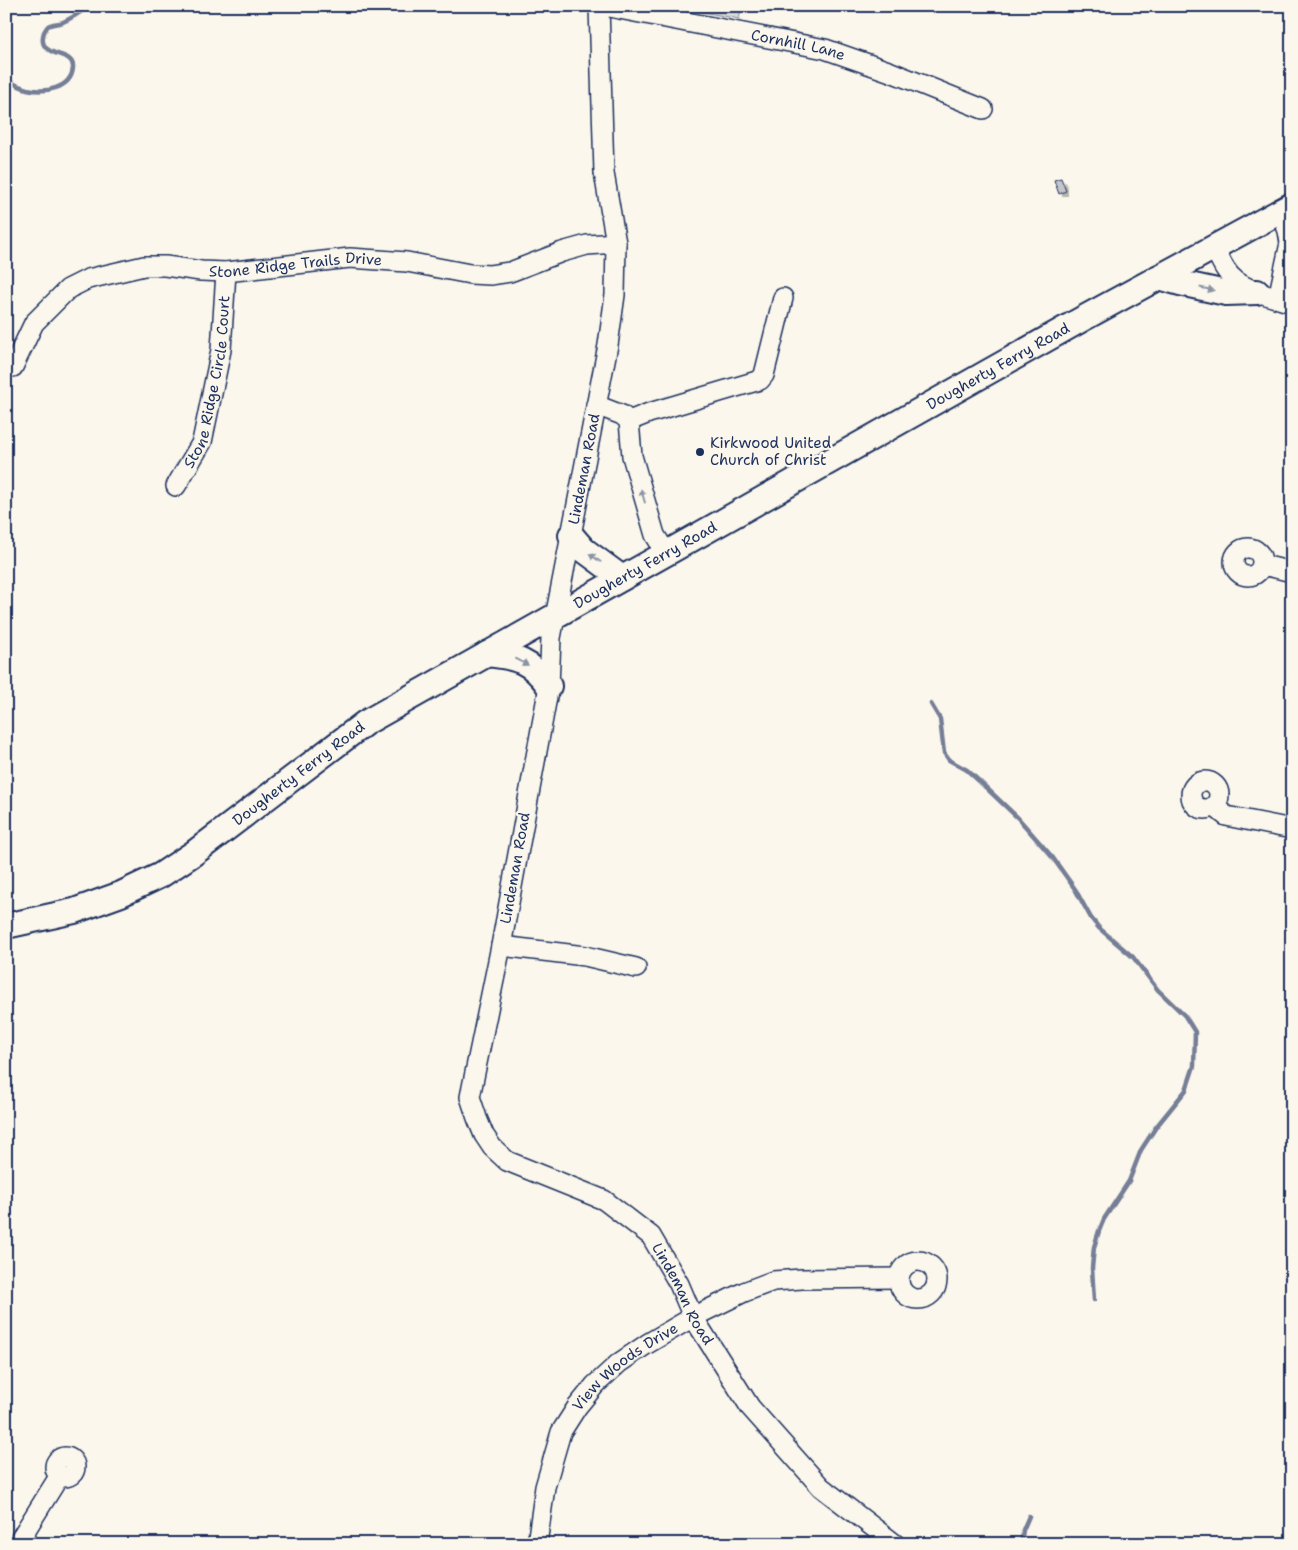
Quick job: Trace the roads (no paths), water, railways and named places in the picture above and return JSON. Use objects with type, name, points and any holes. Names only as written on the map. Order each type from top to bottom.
[{"type":"main road","name":"Dougherty Ferry Road","points":[[6,926],[74,911],[121,894],[160,875],[194,854],[365,723],[1084,318],[1287,208]]},
{"type":"main road","points":[[1159,277],[1180,284],[1226,293],[1276,298]]},
{"type":"main road","points":[[571,535],[584,550],[622,578]]},
{"type":"main road","points":[[487,654],[511,656],[538,670],[549,686]]},
{"type":"street","name":"Lindeman Road","points":[[599,6],[604,173],[616,244],[615,295],[608,345],[551,638],[549,686],[501,946],[470,1097],[484,1135],[492,1147],[507,1161],[604,1200],[651,1236],[679,1284],[693,1317],[750,1407],[820,1487],[895,1544]]},
{"type":"street","name":"Cornhill Lane","points":[[604,6],[825,49],[891,72],[983,109]]},
{"type":"street","points":[[1214,247],[1224,267],[1235,280],[1276,298],[1290,243],[1287,208]]},
{"type":"street","name":"Stone Ridge Trails Drive","points":[[13,367],[34,323],[68,289],[88,279],[144,266],[226,272],[350,258],[407,262],[470,274],[490,275],[510,272],[562,252],[587,245],[616,244]]},
{"type":"street","name":"Stone Ridge Circle Court","points":[[176,486],[202,442],[222,341],[226,272]]},
{"type":"street","points":[[628,421],[760,380],[764,375],[783,298]]},
{"type":"street","points":[[596,405],[622,415],[628,421],[632,456],[655,535],[666,553]]},
{"type":"street","points":[[1262,565],[1292,572]]},
{"type":"street","points":[[1214,806],[1226,816],[1292,829]]},
{"type":"street","points":[[501,946],[585,956],[636,968]]},
{"type":"street","name":"View Woods Drive","points":[[537,1544],[545,1487],[561,1432],[577,1407],[595,1385],[619,1363],[693,1317],[744,1292],[773,1281],[898,1278]]},
{"type":"street","points":[[17,1544],[60,1476]]},
{"type":"waterway","points":[[6,80],[34,90],[49,90],[68,81],[73,68],[72,62],[68,58],[45,47],[43,41],[44,32],[50,25],[61,23],[89,6]]},
{"type":"waterway","points":[[931,704],[940,719],[944,753],[949,760],[967,770],[1018,818],[1053,858],[1099,928],[1133,957],[1158,990],[1185,1016],[1195,1032],[1194,1066],[1186,1090],[1156,1127],[1141,1150],[1129,1181],[1104,1219],[1099,1231],[1094,1247],[1092,1268],[1094,1300]]},
{"type":"waterway","points":[[1021,1544],[1023,1530],[1029,1516]]},
{"type":"place","name":"Kirkwood United Church of Christ","points":[[700,452]]}]
